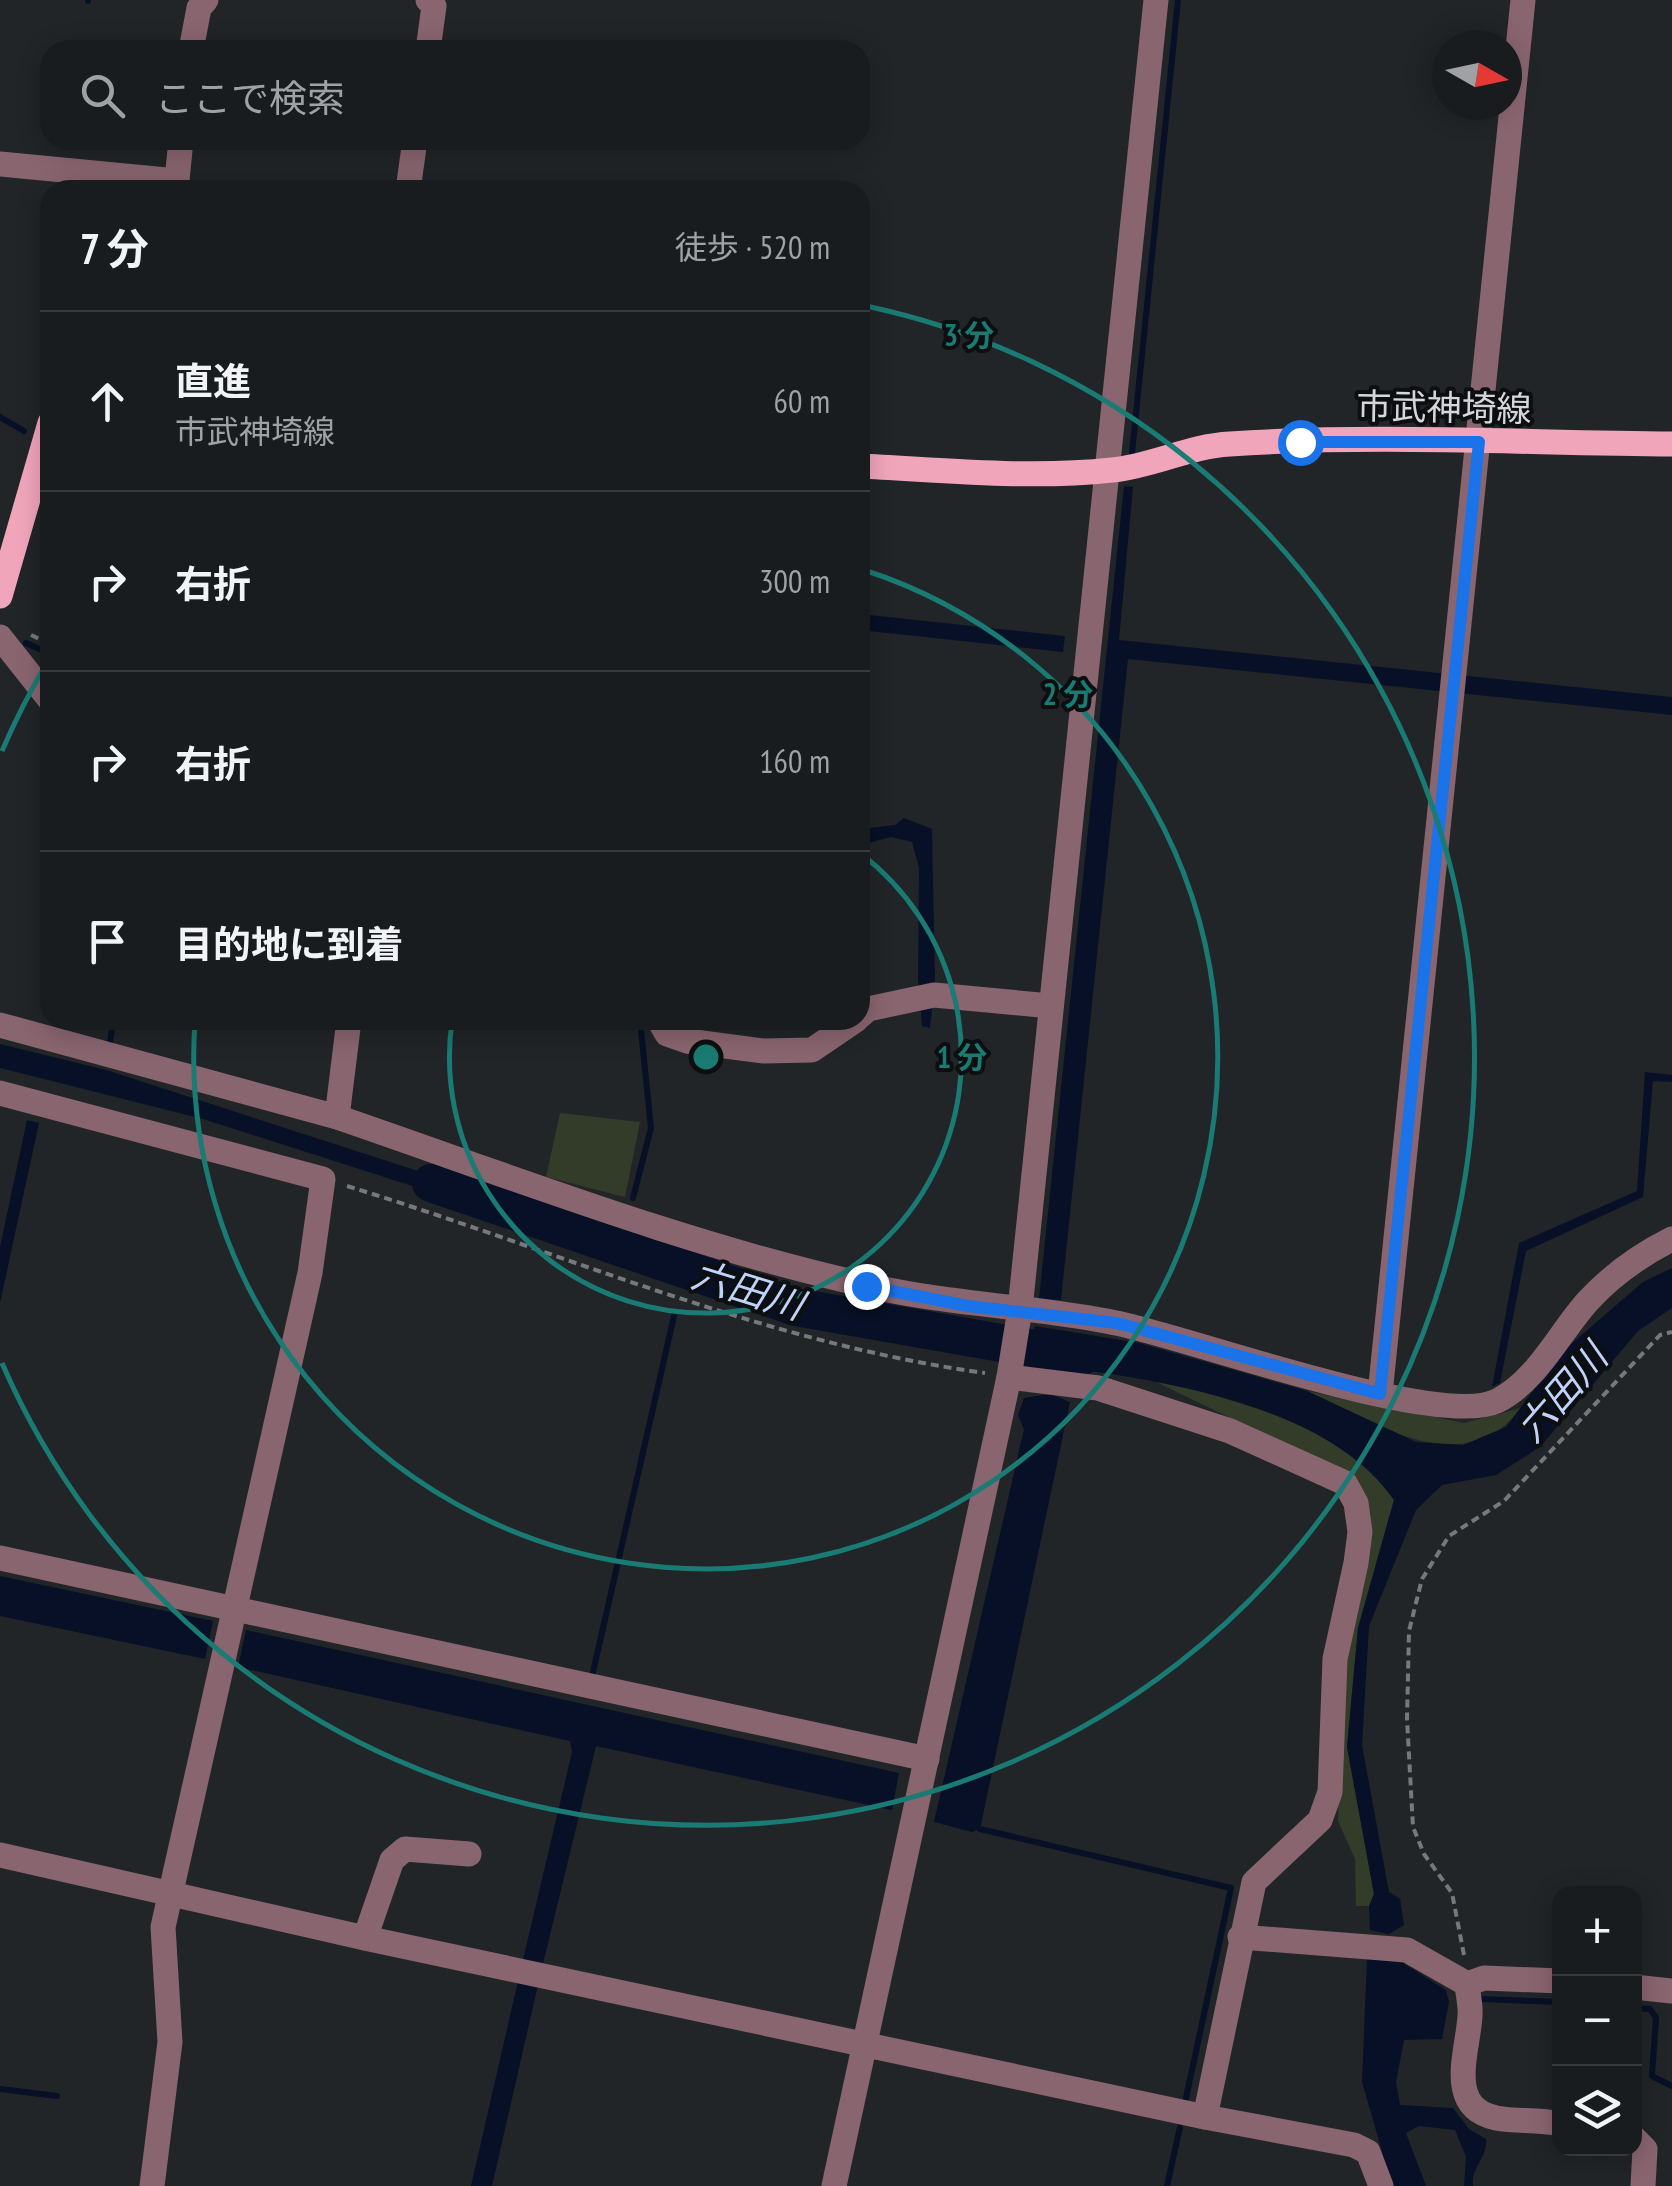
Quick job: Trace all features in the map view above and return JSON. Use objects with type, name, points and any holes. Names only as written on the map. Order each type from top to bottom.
[{"type":"main road","name":"市武神埼線","points":[[870,466],[1106,471],[1153,465],[1219,444],[1672,444]]},
{"type":"main road","points":[[0,596],[40,458]]},
{"type":"street","points":[[193,40],[199,8],[206,0]]},
{"type":"street","points":[[428,0],[434,6],[429,40]]},
{"type":"street","points":[[834,2186],[1009,1377],[1020,1308],[1156,0]]},
{"type":"street","points":[[1380,1394],[1524,0]]},
{"type":"street","points":[[177,180],[181,150]]},
{"type":"street","points":[[409,180],[414,150]]},
{"type":"street","points":[[0,164],[134,180]]},
{"type":"street","points":[[0,637],[40,687]]},
{"type":"street","points":[[870,1009],[926,995],[1051,1006]]},
{"type":"street","points":[[0,1026],[337,1117],[774,1260],[866,1286],[968,1306],[1020,1308],[1117,1323],[1440,1408],[1495,1402],[1528,1377],[1588,1301],[1637,1256],[1672,1239]]},
{"type":"street","points":[[337,1117],[348,1030]]},
{"type":"street","points":[[665,1030],[687,1041],[764,1052],[812,1050],[841,1030]]},
{"type":"street","points":[[0,1093],[323,1179],[310,1273],[163,1927],[170,2042],[152,2186]]},
{"type":"street","points":[[1009,1377],[1098,1388],[1230,1431],[1345,1483],[1356,1503],[1360,1532],[1356,1562],[1335,1659],[1330,1792],[1320,1820],[1254,1882],[1204,2118]]},
{"type":"street","points":[[0,1558],[927,1759]]},
{"type":"street","points":[[365,1938],[392,1860],[404,1849],[469,1854]]},
{"type":"street","points":[[0,1855],[365,1938],[1204,2118],[1354,2145],[1368,2152],[1381,2186]]},
{"type":"street","points":[[1240,1937],[1407,1950],[1467,1984],[1484,1978],[1552,1980]]},
{"type":"street","points":[[1467,1984],[1471,2012],[1462,2076],[1464,2094],[1475,2108],[1496,2118],[1552,2123]]},
{"type":"street","points":[[1642,1988],[1672,1991]]},
{"type":"street","points":[[1642,2146],[1643,2186]]},
{"type":"path","points":[[323,1179],[738,1319],[916,1364],[1009,1377]]},
{"type":"path","points":[[1467,1984],[1452,1893],[1424,1854],[1413,1827],[1407,1720],[1409,1631],[1422,1580],[1449,1536],[1504,1501],[1660,1335],[1672,1332]]},
{"type":"green space","points":[[560,1113],[640,1122],[625,1197],[546,1177]]},
{"type":"green space","points":[[1146,1377],[1248,1406],[1314,1433],[1345,1451],[1394,1500],[1358,1628],[1347,1747],[1374,1894],[1369,1906],[1356,1906],[1355,1859],[1338,1821],[1341,1665],[1358,1480]]},
{"type":"green space","points":[[1307,1391],[1464,1423],[1521,1408],[1498,1430],[1473,1442],[1445,1444],[1388,1430]]},
{"type":"water","points":[[1124,486],[1133,487],[1119,640],[1672,697],[1672,715],[1128,659],[1061,1300],[1039,1299]]},
{"type":"water","points":[[870,615],[1065,636],[1063,652],[870,631]]},
{"type":"water","points":[[904,818],[932,829],[935,982],[930,1028],[922,1026],[918,979],[919,868],[912,842],[891,837],[870,842],[870,828],[895,825]]},
{"type":"water","points":[[0,1044],[106,1070],[480,1191],[481,1208],[203,1119],[0,1068]]},
{"type":"water","points":[[1645,1072],[1672,1075],[1672,1082],[1653,1081],[1643,1197],[1526,1251],[1500,1383],[1492,1387],[1519,1243],[1637,1191]]},
{"type":"water","points":[[27,1120],[39,1123],[0,1303],[0,1247]]},
{"type":"water","points":[[1672,1268],[1672,1308],[1638,1331],[1540,1447],[1496,1475],[1442,1485],[1416,1510],[1369,1626],[1362,1745],[1389,1892],[1400,1899],[1404,1925],[1389,1934],[1370,1930],[1369,1906],[1374,1894],[1347,1747],[1358,1628],[1394,1500],[1363,1466],[1323,1438],[1278,1416],[1176,1386],[1029,1363],[1035,1326],[1139,1343],[1307,1391],[1416,1442],[1463,1445],[1506,1427],[1563,1351],[1643,1282]]},
{"type":"water","points":[[1050,1394],[1070,1402],[980,1829],[972,1832],[934,1822],[1024,1429],[1018,1415],[1024,1398]]},
{"type":"water","points":[[0,1576],[213,1621],[205,1659],[0,1616]]},
{"type":"water","points":[[246,1630],[899,1773],[892,1810],[596,1746],[542,1968],[522,1964],[572,1752],[570,1741],[238,1667]]},
{"type":"water","points":[[1367,1958],[1403,1963],[1446,1990],[1449,2002],[1442,2039],[1404,2040],[1396,2082],[1400,2105],[1453,2108],[1469,2129],[1486,2139],[1473,2186],[1464,2186],[1466,2157],[1455,2130],[1419,2126],[1406,2133],[1426,2186],[1392,2186],[1362,2082]]},
{"type":"water","points":[[518,1981],[538,1985],[492,2186],[471,2186]]},
{"type":"waterway","points":[[1132,453],[1178,0]]},
{"type":"waterway","points":[[0,417],[24,431]]},
{"type":"waterway","points":[[26,643],[40,649]]},
{"type":"waterway","points":[[110,1043],[112,1030]]},
{"type":"waterway","points":[[633,1198],[651,1128],[641,1030]]},
{"type":"waterway","name":"六田川","points":[[431,1183],[796,1307],[1081,1357]]},
{"type":"waterway","points":[[593,1672],[674,1316]]},
{"type":"waterway","points":[[980,1829],[1231,1888],[1186,2098]]},
{"type":"waterway","points":[[1481,1999],[1552,2002]]},
{"type":"waterway","points":[[1642,2008],[1650,2009],[1656,2018],[1652,2076],[1672,2086]]},
{"type":"waterway","points":[[0,2089],[57,2096]]},
{"type":"waterway","points":[[1167,2186],[1180,2127]]},
{"type":"route","points":[[866,1286],[968,1306],[1020,1308],[1117,1323],[1380,1394],[1479,442],[1300,442]]}]
